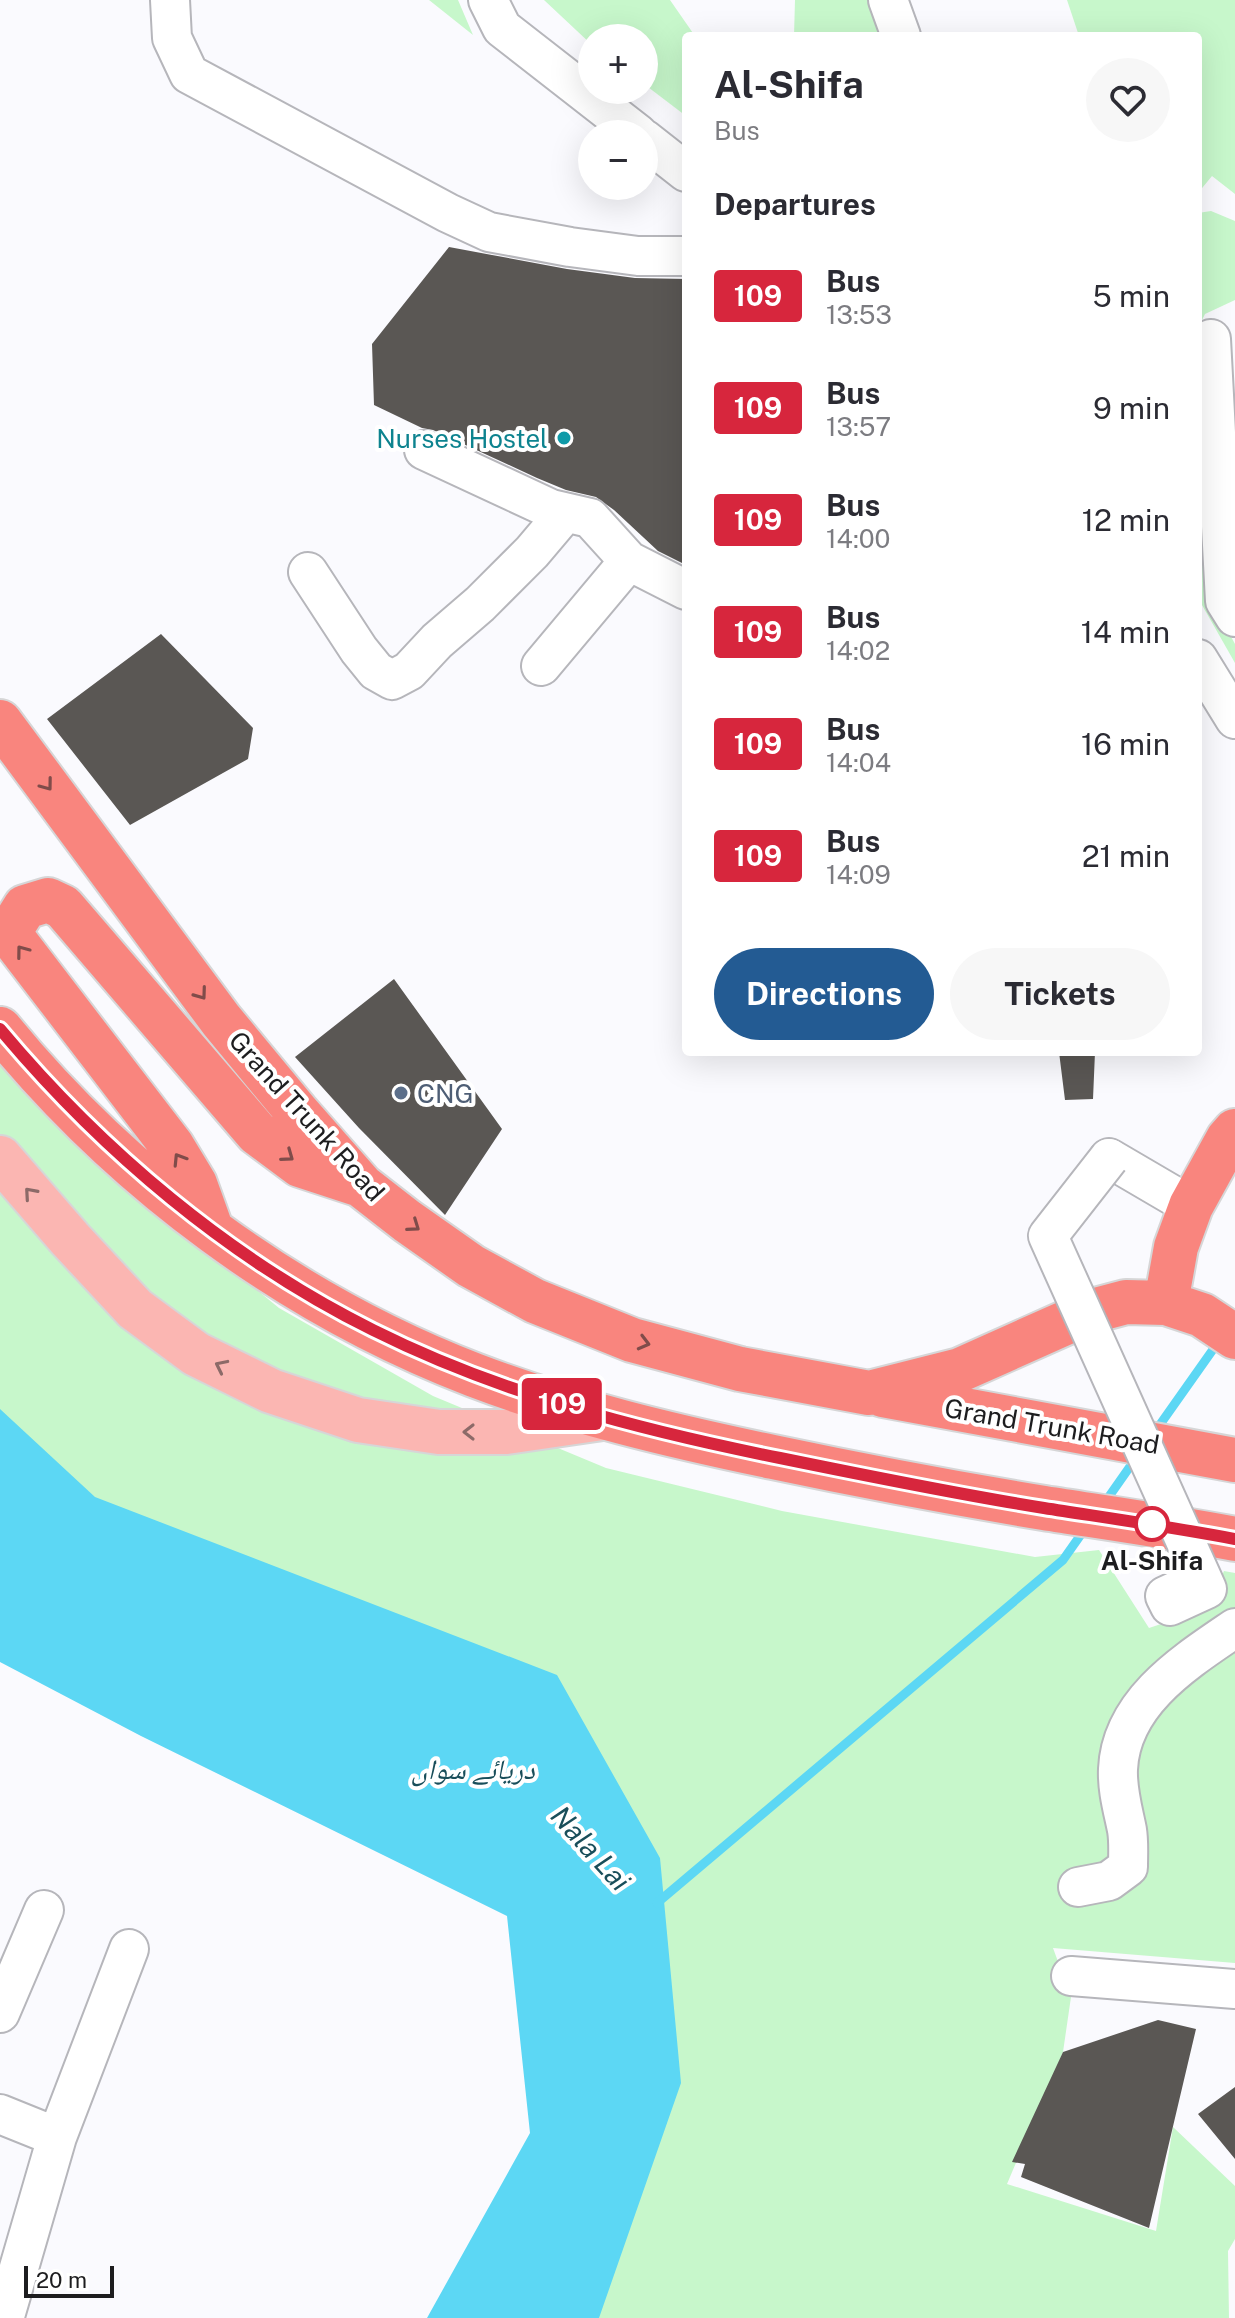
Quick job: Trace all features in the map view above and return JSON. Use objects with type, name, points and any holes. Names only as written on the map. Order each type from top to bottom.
[{"type":"highway","name":"Grand Trunk Road","points":[[0,722],[221,1020],[297,1112],[362,1186],[471,1266],[535,1301],[645,1343],[740,1369],[1216,1457]]},
{"type":"highway","points":[[212,1229],[195,1184],[172,1146],[14,940],[13,926],[25,907],[48,900],[63,907],[257,1133],[300,1165],[362,1186]]},
{"type":"highway","points":[[0,1029],[69,1106],[133,1167],[212,1229],[290,1284],[373,1330],[474,1375],[602,1418],[701,1442],[890,1481],[1235,1539]]},
{"type":"highway","points":[[1166,1303],[1176,1247],[1191,1206],[1235,1131]]},
{"type":"highway","name":"Grand Trunk Road","points":[[869,1393],[960,1370],[1092,1311],[1126,1302],[1166,1303],[1202,1315],[1235,1337]]},
{"type":"main road","points":[[0,1158],[135,1309],[196,1354],[271,1391],[358,1420],[439,1432],[506,1432],[602,1418]]},
{"type":"street","points":[[170,0],[172,38],[189,74],[448,213],[489,232],[570,247],[638,256],[682,256]]},
{"type":"street","points":[[488,0],[502,28],[620,120]]},
{"type":"street","points":[[888,0],[900,32]]},
{"type":"street","points":[[658,150],[682,169]]},
{"type":"street","points":[[1211,339],[1225,601],[1235,617]]},
{"type":"street","points":[[424,450],[551,509],[590,518],[629,561],[682,588]]},
{"type":"street","points":[[308,572],[359,650],[376,671],[392,680],[409,671],[437,641],[480,604],[532,552],[565,513]]},
{"type":"street","points":[[541,666],[629,561]]},
{"type":"street","points":[[1202,665],[1235,719]]},
{"type":"street","points":[[1143,1522],[1191,1584],[1165,1596],[1170,1606],[1207,1589],[1048,1236],[1109,1158],[1191,1206]]},
{"type":"street","points":[[1078,1887],[1109,1881],[1128,1867],[1128,1833],[1120,1800],[1118,1768],[1124,1737],[1140,1705],[1184,1662],[1235,1628]]},
{"type":"street","points":[[0,2013],[44,1910]]},
{"type":"street","points":[[5,2316],[57,2137],[129,1949]]},
{"type":"street","points":[[1071,1976],[1235,1989]]},
{"type":"street","points":[[0,2114],[57,2137]]},
{"type":"green space","points":[[429,0],[458,0],[473,35]]},
{"type":"green space","points":[[544,0],[670,0],[692,32],[682,32],[682,113],[658,95],[658,24],[578,24],[578,32]]},
{"type":"green space","points":[[795,0],[888,0],[892,32],[794,32]]},
{"type":"green space","points":[[1067,0],[1235,0],[1235,194],[1212,176],[1202,188],[1202,32],[1078,32]]},
{"type":"green space","points":[[1211,211],[1235,221],[1235,300],[1205,314],[1202,320],[1202,212]]},
{"type":"green space","points":[[1202,443],[1216,609],[1235,644],[1235,663],[1202,605]]},
{"type":"green space","points":[[0,1049],[149,1202],[279,1308],[433,1396],[606,1468],[782,1511],[1035,1557],[1099,1550],[1149,1628],[1206,1609],[1224,1571],[1235,1573],[1235,1963],[1053,1948],[1071,1997],[1063,2052],[1007,2184],[1156,2231],[1173,2127],[1235,2186],[1235,2239],[1228,2251],[1229,2318],[571,2318],[655,1891],[77,1523],[0,1451]]},
{"type":"water","name":"دریائے سواں","points":[[0,1409],[95,1497],[557,1675],[660,1858],[681,2083],[599,2318],[427,2318],[530,2133],[507,1916],[141,1736],[0,1662]]},
{"type":"building","name":"Nurses Hostel","points":[[449,247],[567,269],[635,278],[682,279],[682,563],[658,551],[596,497],[566,490],[537,478],[374,405],[372,344]]},
{"type":"building","points":[[161,634],[253,728],[248,759],[130,825],[47,719]]},
{"type":"building","name":"CNG","points":[[394,979],[502,1129],[445,1215],[359,1128],[295,1057]]},
{"type":"building","points":[[1060,1056],[1095,1056],[1093,1099],[1065,1100]]},
{"type":"building","points":[[1158,2020],[1196,2029],[1149,2228],[1021,2177],[1025,2164],[1012,2162],[1063,2052]]},
{"type":"building","points":[[1235,2087],[1235,2159],[1198,2114]]},
{"type":"waterway","points":[[1154,1433],[1219,1341]]},
{"type":"waterway","points":[[1103,1505],[1136,1458]]},
{"type":"waterway","points":[[657,1903],[1063,1560],[1087,1526]]},
{"type":"bus line","name":"109","points":[[0,1029],[69,1106],[133,1167],[212,1229],[290,1284],[373,1330],[474,1375],[602,1418],[701,1442],[890,1481],[1235,1539]]},
{"type":"place","name":"Nurses Hostel","points":[[564,438]]},
{"type":"place","name":"CNG","points":[[401,1093]]},
{"type":"place","name":"Al-Shifa","points":[[1152,1524]]},
{"type":"water label","name":"Nala Lai","points":[[591,1848]]}]
